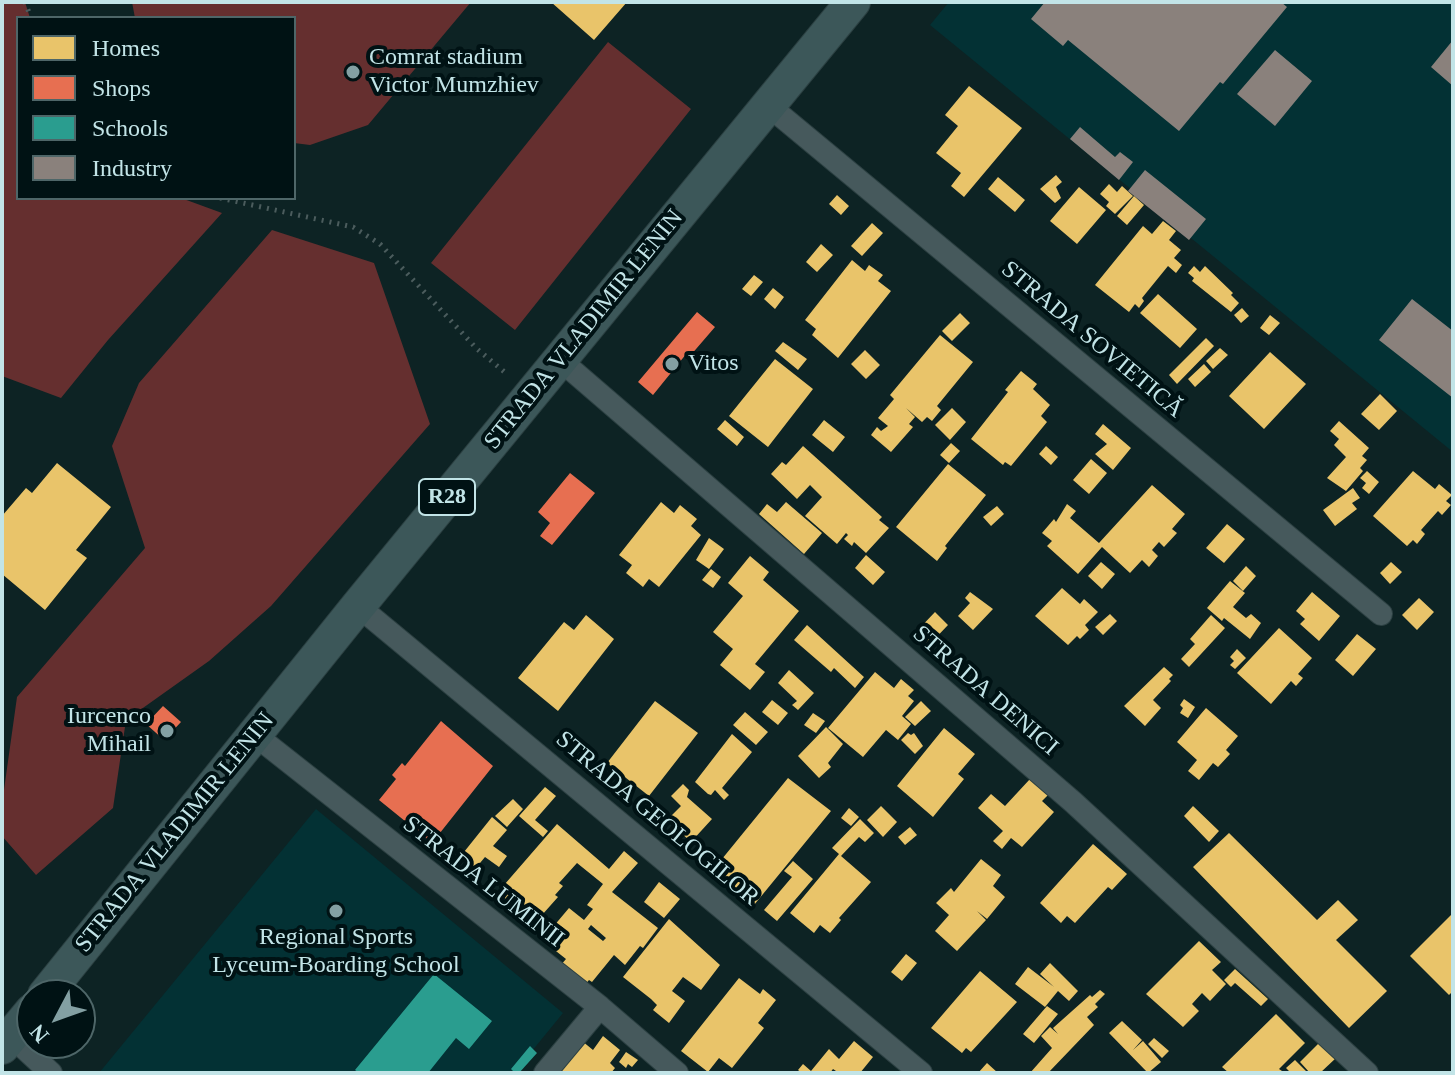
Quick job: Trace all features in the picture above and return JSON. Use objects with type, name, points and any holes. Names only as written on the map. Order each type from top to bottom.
[{"type":"main road","name":"STRADA VLADIMIR LENIN","points":[[58,979],[559,359],[853,2]]},
{"type":"street","name":"STRADA SOVIETICĂ","points":[[769,106],[1381,614]]},
{"type":"street","name":"STRADA DENICI","points":[[559,359],[1073,802],[1367,1073]]},
{"type":"street","name":"STRADA GEOLOGILOR","points":[[358,606],[921,1073]]},
{"type":"street","name":"STRADA LUMINII","points":[[255,735],[600,1007],[677,1073]]},
{"type":"street","points":[[545,1073],[600,1007]]},
{"type":"street","points":[[15,1031],[51,1073]]},
{"type":"path","points":[[229,200],[353,227],[380,244],[476,348],[531,394]]},
{"type":"shaded area","points":[[2,2],[25,2],[29,16],[16,16],[16,200],[186,200],[222,213],[108,340],[61,398],[2,376]]},
{"type":"shaded area","name":"Comrat stadium Victor Mumzhiev","points":[[132,2],[471,2],[368,125],[310,145],[296,143],[296,16],[135,16]]},
{"type":"shaded area","points":[[949,2],[1453,2],[1453,452],[930,25]]},
{"type":"shaded area","points":[[608,42],[691,109],[515,330],[431,263]]},
{"type":"shaded area","points":[[272,230],[374,263],[430,424],[271,606],[209,661],[126,720],[113,808],[36,875],[2,836],[2,804],[17,697],[145,548],[112,446],[139,383]]},
{"type":"shaded area","name":"Regional Sports Lyceum-Boarding School","points":[[316,809],[563,1013],[514,1073],[99,1073]]},
{"type":"building: Homes","points":[[551,2],[627,2],[594,40]]},
{"type":"building: Homes","points":[[969,86],[1022,128],[964,197],[951,186],[961,173],[936,153],[958,126],[945,115]]},
{"type":"building: Homes","points":[[1056,175],[1062,182],[1056,187],[1061,198],[1055,203],[1040,189]]},
{"type":"building: Homes","points":[[998,177],[1025,200],[1015,212],[988,189]]},
{"type":"building: Homes","points":[[1109,184],[1117,192],[1122,186],[1133,196],[1115,214],[1100,194]]},
{"type":"building: Homes","points":[[1079,187],[1106,210],[1077,244],[1050,221]]},
{"type":"building: Homes","points":[[837,195],[849,206],[841,215],[829,204]]},
{"type":"building: Homes","points":[[1134,196],[1144,205],[1127,225],[1117,216]]},
{"type":"building: Homes","points":[[1163,221],[1176,231],[1169,240],[1181,250],[1174,258],[1182,265],[1176,273],[1168,266],[1142,298],[1144,301],[1139,308],[1135,304],[1129,312],[1095,285],[1143,226],[1152,234]]},
{"type":"building: Homes","points":[[872,223],[883,233],[862,256],[851,246]]},
{"type":"building: Homes","points":[[821,244],[833,255],[817,272],[806,262]]},
{"type":"building: Homes","points":[[852,260],[865,271],[869,265],[883,275],[878,281],[891,291],[838,358],[812,335],[816,329],[805,320]]},
{"type":"building: Homes","points":[[1194,266],[1200,272],[1205,266],[1233,293],[1231,295],[1239,303],[1231,312],[1192,281],[1194,278],[1188,273]]},
{"type":"building: Homes","points":[[754,275],[763,282],[751,296],[742,289]]},
{"type":"building: Homes","points":[[773,288],[784,297],[775,309],[764,299]]},
{"type":"building: Homes","points":[[1158,294],[1197,329],[1180,348],[1140,313]]},
{"type":"building: Homes","points":[[1242,308],[1249,316],[1241,323],[1234,315]]},
{"type":"building: Homes","points":[[960,313],[970,323],[952,341],[942,331]]},
{"type":"building: Homes","points":[[1270,315],[1280,323],[1269,335],[1260,328]]},
{"type":"building: Homes","points":[[940,335],[973,362],[937,406],[941,410],[932,421],[927,417],[922,422],[906,408],[915,417],[909,424],[913,427],[891,452],[871,435],[877,427],[881,431],[888,426],[878,418],[894,399],[890,395]]},
{"type":"building: Homes","points":[[1206,338],[1214,346],[1177,384],[1169,375]]},
{"type":"building: Homes","points":[[783,342],[807,359],[798,370],[775,351]]},
{"type":"building: Homes","points":[[1220,348],[1228,355],[1213,369],[1206,361]]},
{"type":"building: Homes","points":[[865,350],[880,365],[866,379],[851,364]]},
{"type":"building: Homes","points":[[1270,352],[1306,384],[1264,429],[1229,396]]},
{"type":"building: Homes","points":[[775,359],[813,389],[768,447],[729,416]]},
{"type":"building: Homes","points":[[1204,364],[1211,372],[1195,387],[1188,379]]},
{"type":"building: Homes","points":[[1021,371],[1037,384],[1033,389],[1050,405],[1041,416],[1047,422],[1011,466],[1005,462],[1003,465],[971,439]]},
{"type":"building: Homes","points":[[1380,394],[1397,411],[1379,430],[1361,414]]},
{"type":"building: Homes","points":[[952,408],[966,422],[950,440],[935,425]]},
{"type":"building: Homes","points":[[725,420],[744,437],[737,446],[717,429]]},
{"type":"building: Homes","points":[[824,420],[845,437],[833,452],[812,435]]},
{"type":"building: Homes","points":[[1339,421],[1369,448],[1362,456],[1367,460],[1360,468],[1363,471],[1346,491],[1327,478],[1346,457],[1334,445],[1339,439],[1330,431]]},
{"type":"building: Homes","points":[[1103,424],[1131,448],[1113,470],[1095,454],[1107,444],[1095,434]]},
{"type":"building: Homes","points":[[951,443],[960,451],[949,463],[940,455]]},
{"type":"building: Homes","points":[[803,446],[882,517],[879,520],[889,528],[866,553],[854,542],[852,546],[844,539],[848,535],[846,533],[837,544],[805,516],[822,497],[810,485],[797,499],[771,474],[782,462],[786,465]]},
{"type":"building: Homes","points":[[1046,446],[1058,457],[1051,465],[1039,454]]},
{"type":"building: Homes","points":[[1091,459],[1107,473],[1089,494],[1073,480]]},
{"type":"building: Homes","points":[[57,463],[111,507],[76,550],[87,558],[45,610],[2,574],[2,516],[26,488],[32,493]]},
{"type":"building: Homes","points":[[948,464],[986,495],[945,546],[947,548],[937,561],[896,527]]},
{"type":"building: Homes","points":[[1367,471],[1379,482],[1369,494],[1362,488],[1366,483],[1360,478]]},
{"type":"building: Homes","points":[[1413,471],[1435,489],[1439,484],[1452,495],[1446,501],[1451,505],[1442,515],[1438,511],[1421,530],[1425,534],[1417,544],[1413,540],[1407,546],[1373,516]]},
{"type":"building: Homes","points":[[1152,485],[1185,514],[1172,529],[1177,533],[1164,547],[1159,542],[1152,550],[1158,556],[1149,567],[1142,560],[1130,573],[1102,547],[1078,574],[1047,546],[1052,541],[1042,533],[1054,519],[1056,522],[1067,504],[1076,511],[1070,518],[1099,543]]},
{"type":"building: Homes","points":[[1353,488],[1360,498],[1352,503],[1357,509],[1335,526],[1323,510]]},
{"type":"building: Homes","points":[[661,502],[674,513],[680,505],[697,519],[691,526],[701,535],[659,587],[649,579],[643,587],[626,573],[632,565],[619,555]]},
{"type":"building: Homes","points":[[786,502],[822,533],[804,554],[759,514],[767,504],[777,512]]},
{"type":"building: Homes","points":[[997,506],[1004,514],[991,526],[983,517]]},
{"type":"building: Homes","points":[[1227,524],[1245,539],[1224,563],[1206,548]]},
{"type":"building: Homes","points":[[709,538],[724,549],[709,569],[696,560]]},
{"type":"building: Homes","points":[[866,555],[885,572],[873,585],[855,568]]},
{"type":"building: Homes","points":[[750,556],[769,572],[763,580],[799,611],[755,664],[765,672],[750,690],[720,665],[733,649],[713,632],[743,596],[728,583]]},
{"type":"building: Homes","points":[[1101,562],[1115,574],[1102,589],[1088,576]]},
{"type":"building: Homes","points":[[1391,562],[1402,572],[1390,584],[1380,573]]},
{"type":"building: Homes","points":[[1246,566],[1256,576],[1243,591],[1233,581]]},
{"type":"building: Homes","points":[[711,569],[721,577],[713,588],[702,580]]},
{"type":"building: Homes","points":[[1230,581],[1245,593],[1233,607],[1246,618],[1251,614],[1261,623],[1250,639],[1207,608]]},
{"type":"building: Homes","points":[[1062,588],[1080,604],[1084,599],[1098,612],[1085,625],[1089,630],[1068,645],[1035,616]]},
{"type":"building: Homes","points":[[970,592],[993,609],[973,630],[958,616],[970,603],[965,598]]},
{"type":"building: Homes","points":[[1312,592],[1340,616],[1319,641],[1300,624],[1305,619],[1296,611]]},
{"type":"building: Homes","points":[[1419,598],[1434,612],[1417,630],[1402,615]]},
{"type":"building: Homes","points":[[935,612],[948,625],[928,646],[915,633]]},
{"type":"building: Homes","points":[[1110,614],[1117,621],[1103,635],[1095,627]]},
{"type":"building: Homes","points":[[586,615],[614,639],[558,711],[518,678],[564,622],[574,630]]},
{"type":"building: Homes","points":[[1211,615],[1225,628],[1189,667],[1181,659],[1195,644],[1190,639]]},
{"type":"building: Homes","points":[[807,625],[864,677],[855,688],[834,668],[831,672],[794,640]]},
{"type":"building: Homes","points":[[1279,628],[1312,658],[1298,674],[1303,678],[1296,686],[1291,681],[1271,704],[1237,673]]},
{"type":"building: Homes","points":[[1357,634],[1376,649],[1353,676],[1335,660]]},
{"type":"building: Homes","points":[[1237,649],[1246,658],[1235,669],[1230,665],[1234,661],[1230,657]]},
{"type":"building: Homes","points":[[1164,667],[1173,675],[1153,700],[1161,708],[1145,726],[1124,706]]},
{"type":"building: Homes","points":[[789,670],[814,693],[798,710],[792,705],[797,701],[778,683]]},
{"type":"building: Homes","points":[[875,672],[894,688],[901,679],[914,690],[908,696],[914,701],[902,716],[911,724],[898,740],[886,730],[863,757],[828,728]]},
{"type":"building: Homes","points":[[1184,699],[1195,707],[1188,718],[1180,713]]},
{"type":"building: Homes","points":[[772,700],[788,713],[778,725],[762,712]]},
{"type":"building: Homes","points":[[655,701],[698,733],[649,796],[607,763]]},
{"type":"building: Homes","points":[[921,701],[931,711],[915,726],[905,717]]},
{"type":"building: Homes","points":[[1206,708],[1238,736],[1226,750],[1230,754],[1218,767],[1213,763],[1199,780],[1188,771],[1197,760],[1177,742]]},
{"type":"building: Homes","points":[[745,712],[768,732],[756,745],[733,725]]},
{"type":"building: Homes","points":[[813,713],[825,721],[816,733],[804,725]]},
{"type":"building: Homes","points":[[826,727],[843,744],[828,763],[831,767],[819,778],[798,756]]},
{"type":"building: Homes","points":[[944,728],[975,754],[958,774],[964,779],[933,817],[897,786]]},
{"type":"building: Homes","points":[[908,733],[914,733],[923,746],[915,754],[901,740]]},
{"type":"building: Homes","points":[[732,734],[752,752],[722,788],[729,795],[724,800],[715,790],[708,794],[695,782]]},
{"type":"building: Homes","points":[[788,778],[831,811],[754,905],[713,870]]},
{"type":"building: Homes","points":[[1030,779],[1048,795],[1042,801],[1054,812],[1022,847],[1011,838],[1002,849],[993,841],[1003,831],[978,808],[991,794],[1005,806]]},
{"type":"building: Homes","points":[[683,784],[689,790],[687,797],[712,819],[691,842],[667,820],[681,806],[671,796]]},
{"type":"building: Homes","points":[[545,787],[556,796],[535,820],[548,831],[543,837],[519,816]]},
{"type":"building: Homes","points":[[513,799],[523,809],[507,827],[495,816]]},
{"type":"building: Homes","points":[[881,806],[897,822],[883,837],[867,820]]},
{"type":"building: Homes","points":[[1193,806],[1219,831],[1209,842],[1184,816]]},
{"type":"building: Homes","points":[[849,808],[859,817],[851,826],[841,818]]},
{"type":"building: Homes","points":[[492,817],[507,830],[493,846],[507,856],[499,867],[485,857],[475,869],[460,857]]},
{"type":"building: Homes","points":[[860,819],[874,833],[865,842],[859,837],[841,856],[871,882],[830,933],[820,925],[814,933],[790,913],[839,854],[832,848]]},
{"type":"building: Homes","points":[[557,824],[609,869],[624,851],[638,863],[612,892],[658,928],[625,965],[614,955],[592,982],[589,980],[584,986],[560,966],[566,959],[542,940],[569,908],[584,920],[593,909],[587,905],[603,884],[577,863],[559,883],[563,886],[555,895],[558,897],[542,915],[535,909],[527,918],[498,892]],"holes":[[[591,925],[606,938],[603,941],[588,929]]]},
{"type":"building: Homes","points":[[910,827],[917,835],[905,845],[898,837]]},
{"type":"building: Homes","points":[[1229,833],[1317,920],[1338,900],[1358,920],[1336,940],[1387,991],[1349,1028],[1193,867]]},
{"type":"building: Homes","points":[[1093,844],[1127,874],[1112,890],[1108,887],[1075,923],[1067,916],[1061,923],[1040,903]]},
{"type":"building: Homes","points":[[981,859],[1001,875],[993,886],[1005,897],[987,919],[977,911],[986,920],[957,951],[935,931],[949,915],[936,903],[951,888],[954,892]]},
{"type":"building: Homes","points":[[793,861],[813,879],[777,921],[764,910],[792,877],[784,871]]},
{"type":"building: Homes","points":[[659,882],[680,899],[664,918],[644,902]]},
{"type":"building: Homes","points":[[1453,913],[1453,991],[1449,995],[1410,956]]},
{"type":"building: Homes","points":[[669,919],[720,965],[701,990],[683,977],[672,991],[685,1001],[669,1023],[653,1010],[657,1005],[651,999],[623,977]]},
{"type":"building: Homes","points":[[1199,941],[1221,962],[1212,970],[1226,984],[1210,1001],[1202,993],[1192,1004],[1199,1011],[1183,1027],[1146,994]]},
{"type":"building: Homes","points":[[906,954],[917,963],[902,981],[891,972]]},
{"type":"building: Homes","points":[[1050,963],[1078,991],[1069,1001],[1058,991],[1045,1007],[1015,984],[1028,967],[1054,987],[1040,974]]},
{"type":"building: Homes","points":[[1235,969],[1268,999],[1261,1006],[1235,983],[1231,987],[1224,980]]},
{"type":"building: Homes","points":[[980,971],[1017,1002],[971,1052],[966,1048],[962,1053],[931,1028]]},
{"type":"building: Homes","points":[[739,978],[760,994],[763,989],[776,1000],[758,1023],[764,1028],[732,1068],[719,1058],[708,1072],[681,1051]]},
{"type":"building: Homes","points":[[1100,990],[1105,994],[1095,1004],[1098,1007],[1087,1017],[1094,1025],[1048,1073],[1030,1073],[1052,1048],[1041,1036],[1050,1027],[1058,1034],[1053,1028]]},
{"type":"building: Homes","points":[[1047,1006],[1058,1014],[1034,1043],[1023,1034]]},
{"type":"building: Homes","points":[[1276,1014],[1305,1043],[1279,1069],[1282,1071],[1280,1073],[1229,1073],[1222,1067]]},
{"type":"building: Homes","points":[[1122,1021],[1142,1040],[1133,1050],[1143,1041],[1161,1062],[1148,1073],[1109,1033]]},
{"type":"building: Homes","points":[[576,1036],[593,1050],[603,1036],[620,1050],[610,1063],[615,1068],[611,1073],[546,1073]]},
{"type":"building: Homes","points":[[1154,1038],[1169,1051],[1162,1058],[1148,1044]]},
{"type":"building: Homes","points":[[854,1041],[873,1057],[860,1073],[835,1073],[833,1069],[830,1073],[802,1073],[798,1070],[803,1064],[811,1071],[829,1049],[839,1059]]},
{"type":"building: Homes","points":[[1320,1042],[1336,1058],[1320,1073],[1310,1073],[1300,1062]]},
{"type":"building: Homes","points":[[626,1052],[638,1060],[632,1067],[628,1064],[626,1068],[619,1062]]},
{"type":"building: Homes","points":[[1295,1060],[1308,1073],[1291,1073],[1286,1068]]},
{"type":"building: Homes","points":[[987,1063],[998,1073],[978,1073]]},
{"type":"building: Shops","points":[[697,312],[715,327],[690,356],[687,353],[653,395],[638,382]]},
{"type":"building: Shops","points":[[570,473],[595,493],[552,545],[540,536],[550,523],[538,512]]},
{"type":"building: Shops","points":[[163,706],[181,722],[164,740],[146,724]]},
{"type":"building: Shops","points":[[441,721],[493,766],[432,843],[379,800],[396,779],[392,775],[402,763],[405,766]]},
{"type":"building: Schools","points":[[434,974],[492,1021],[469,1049],[456,1038],[428,1073],[359,1073],[355,1070]]},
{"type":"building: Schools","points":[[530,1046],[537,1053],[519,1073],[515,1073],[511,1069]]},
{"type":"building: Industry","points":[[1045,2],[1281,2],[1287,7],[1179,131],[1068,40],[1063,46],[1031,19]]},
{"type":"building: Industry","points":[[1453,40],[1453,86],[1431,67]]},
{"type":"building: Industry","points":[[1275,50],[1312,81],[1275,126],[1237,94]]},
{"type":"building: Industry","points":[[1080,127],[1115,157],[1120,152],[1133,162],[1119,180],[1070,139]]},
{"type":"building: Industry","points":[[1145,170],[1206,219],[1189,240],[1128,191]]},
{"type":"building: Industry","points":[[1412,299],[1453,331],[1453,398],[1379,340]]},
{"type":"place","name":"Comrat stadium Victor Mumzhiev","points":[[353,72]]},
{"type":"place","name":"Vitos","points":[[672,364]]},
{"type":"place","name":"Iurcenco Mihail","points":[[167,731]]},
{"type":"place","name":"Regional Sports Lyceum-Boarding School","points":[[336,911]]}]
